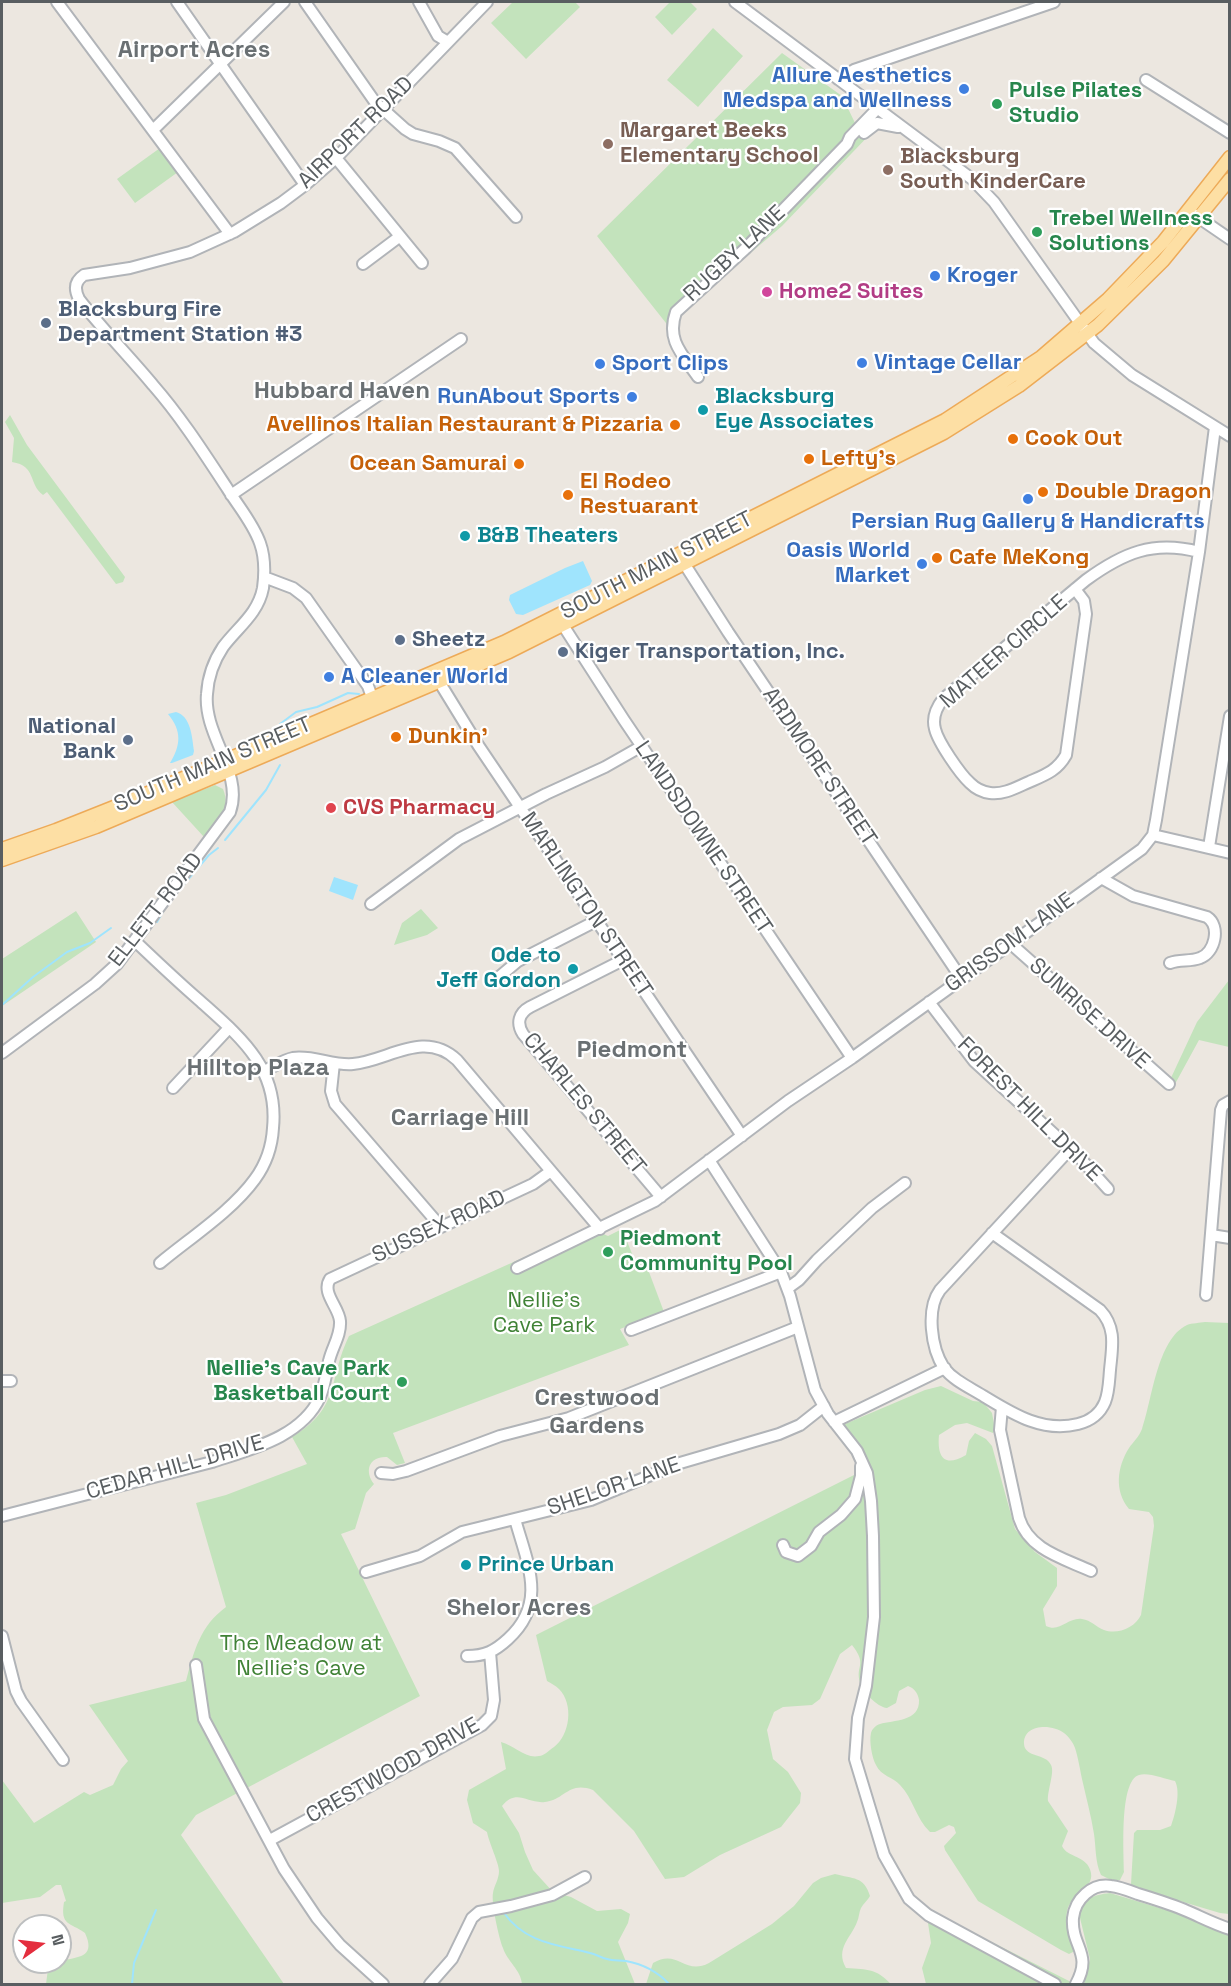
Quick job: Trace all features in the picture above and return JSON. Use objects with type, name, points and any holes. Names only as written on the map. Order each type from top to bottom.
[{"type":"main road","name":"SOUTH MAIN STREET","points":[[2,860],[96,828],[226,766],[438,676],[560,621],[950,429],[1019,386],[1084,328],[1115,309],[1158,267],[1195,215],[1230,157]]},
{"type":"main road","name":"SOUTH MAIN STREET","points":[[1195,215],[1230,179]]},
{"type":"main road","name":"SOUTH MAIN STREET","points":[[2,849],[226,766]]},
{"type":"street","points":[[57,2],[230,234]]},
{"type":"street","points":[[177,2],[305,185]]},
{"type":"street","points":[[153,130],[284,2]]},
{"type":"street","points":[[305,2],[375,102],[413,134],[455,148],[516,217]]},
{"type":"street","points":[[419,2],[438,36],[448,42]]},
{"type":"street","name":"AIRPORT ROAD","points":[[76,285],[84,275],[130,268],[178,256],[230,234],[305,185],[336,158],[487,2]]},
{"type":"street","points":[[737,2],[959,168],[986,192],[1094,343],[1132,375],[1230,436]]},
{"type":"street","points":[[838,79],[854,70],[1054,2]]},
{"type":"street","points":[[1146,80],[1230,133]]},
{"type":"street","name":"RUGBY LANE","points":[[698,377],[674,342],[671,324],[676,312],[745,249],[847,144],[850,137],[878,108]]},
{"type":"street","name":"RUGBY LANE","points":[[847,144],[855,142],[871,125],[877,123],[905,129]]},
{"type":"street","points":[[336,158],[422,263]]},
{"type":"street","points":[[1195,215],[1230,239]]},
{"type":"street","points":[[363,264],[399,237]]},
{"type":"street","name":"ELLETT ROAD","points":[[2,1053],[95,984],[117,964],[164,897],[213,837],[230,812],[234,794],[207,713],[208,682],[213,665],[222,649],[254,612],[261,597],[264,577],[260,542],[207,456],[168,403],[79,299],[76,285]]},
{"type":"street","points":[[231,495],[461,339]]},
{"type":"street","points":[[1215,427],[1199,552],[1153,835],[1230,853]]},
{"type":"street","name":"MATEER CIRCLE","points":[[1075,589],[1084,600],[1086,614],[1066,755],[1059,766],[1049,773],[1004,792],[990,793],[976,788],[965,778],[937,735],[934,721],[938,706],[943,699],[1075,589],[1107,565],[1135,552],[1159,548],[1174,547],[1199,552]]},
{"type":"street","name":"ARDMORE STREET","points":[[682,560],[961,978]]},
{"type":"street","points":[[264,577],[293,588],[306,598],[368,686],[374,703]]},
{"type":"street","name":"LANDSDOWNE STREET","points":[[560,621],[852,1058]]},
{"type":"street","name":"MARLINGTON STREET","points":[[438,676],[478,744],[742,1136]]},
{"type":"street","points":[[1209,847],[1230,716]]},
{"type":"street","points":[[371,904],[453,842],[605,767],[642,746]]},
{"type":"street","name":"GRISSOM LANE","points":[[517,1268],[661,1197],[742,1136],[1145,846],[1153,835]]},
{"type":"street","points":[[1101,878],[1133,896],[1207,917],[1212,921],[1216,934],[1205,955],[1197,959],[1170,963]]},
{"type":"street","points":[[493,982],[518,961],[596,921]]},
{"type":"street","points":[[135,941],[251,1051],[264,1071],[273,1100],[274,1124],[269,1148],[258,1175],[232,1204],[160,1263]]},
{"type":"street","name":"SUNRISE DRIVE","points":[[1010,943],[1169,1084]]},
{"type":"street","name":"CHARLES STREET","points":[[623,960],[526,1009],[519,1023],[523,1034],[661,1197]]},
{"type":"street","name":"FOREST HILL DRIVE","points":[[929,1002],[974,1061],[1070,1149],[1108,1189]]},
{"type":"street","points":[[174,1088],[229,1028]]},
{"type":"street","points":[[264,1071],[294,1058],[334,1063],[361,1063],[420,1045],[441,1049],[457,1060],[600,1229]]},
{"type":"street","points":[[334,1063],[331,1091],[335,1104],[441,1227]]},
{"type":"street","points":[[1206,1295],[1221,1110],[1227,1102]]},
{"type":"street","points":[[992,1233],[1100,1310],[1109,1321],[1113,1337],[1108,1394],[1102,1409],[1094,1417],[1070,1426],[1053,1426],[1023,1419],[1002,1407],[957,1380],[945,1368],[937,1354],[931,1320],[934,1299],[940,1290],[992,1233],[1070,1149]]},
{"type":"street","points":[[709,1160],[781,1272],[788,1288],[811,1378],[824,1406],[862,1459],[867,1473],[872,1501],[874,1617],[866,1686],[858,1718],[855,1759],[884,1855],[909,1899],[927,1915],[1054,1984]]},
{"type":"street","name":"SUSSEX ROAD","points":[[327,1283],[333,1277],[533,1184],[550,1171]]},
{"type":"street","points":[[788,1288],[872,1208],[905,1183]]},
{"type":"street","points":[[1211,1235],[1230,1238]]},
{"type":"street","points":[[631,1330],[781,1272]]},
{"type":"street","name":"CEDAR HILL DRIVE","points":[[2,1516],[212,1462],[263,1443],[294,1428],[308,1416],[319,1398],[339,1334],[339,1314],[327,1290],[327,1283]]},
{"type":"street","points":[[381,1473],[393,1474],[406,1471],[500,1436],[569,1418],[798,1327]]},
{"type":"street","points":[[834,1422],[945,1368]]},
{"type":"street","name":"SHELOR LANE","points":[[366,1572],[420,1556],[462,1532],[602,1496],[680,1463],[779,1434],[800,1425],[824,1406]]},
{"type":"street","points":[[1002,1407],[1000,1430],[1014,1500],[1024,1531],[1042,1549],[1090,1571]]},
{"type":"street","points":[[783,1545],[786,1552],[798,1556],[812,1546],[819,1532],[841,1515],[855,1499],[861,1476],[862,1459]]},
{"type":"street","points":[[467,1656],[481,1656],[490,1652],[517,1630],[527,1615],[532,1600],[531,1576],[515,1519]]},
{"type":"street","points":[[2,1636],[16,1691],[63,1760]]},
{"type":"street","name":"CRESTWOOD DRIVE","points":[[270,1840],[482,1725],[491,1716],[494,1700],[493,1664],[490,1652]]},
{"type":"street","points":[[196,1665],[204,1719],[284,1869],[317,1918],[340,1945],[383,1984]]},
{"type":"street","points":[[430,1984],[452,1959],[472,1918],[479,1912],[552,1895],[585,1877]]},
{"type":"street","points":[[1076,1984],[1083,1970],[1084,1961],[1073,1927],[1074,1913],[1080,1898],[1095,1888],[1113,1886],[1131,1891],[1230,1929]]},
{"type":"green space","points":[[513,2],[575,2],[580,7],[526,59],[491,23]]},
{"type":"green space","points":[[670,2],[690,2],[697,9],[672,35],[655,17]]},
{"type":"green space","points":[[713,28],[743,56],[698,107],[667,80]]},
{"type":"green space","points":[[782,53],[842,96],[855,123],[875,129],[782,226],[684,310],[678,325],[681,342],[597,236]]},
{"type":"green space","points":[[160,148],[178,172],[135,203],[117,179]]},
{"type":"green space","points":[[10,415],[27,445],[125,577],[123,582],[116,584],[47,492],[43,495],[38,491],[29,471],[20,464],[12,462],[14,438],[5,422]]},
{"type":"green space","points":[[215,785],[223,789],[226,804],[218,821],[204,837],[172,802]]},
{"type":"green space","points":[[421,909],[438,928],[427,935],[394,945],[402,923]]},
{"type":"green space","points":[[76,911],[96,942],[2,1006],[2,959]]},
{"type":"green space","points":[[1229,980],[1229,1047],[1199,1040],[1175,1084],[1170,1080],[1197,1022]]},
{"type":"green space","points":[[589,1228],[608,1236],[622,1229],[633,1256],[649,1272],[664,1312],[620,1329],[629,1345],[393,1433],[405,1463],[397,1465],[387,1457],[381,1457],[370,1465],[369,1474],[374,1484],[366,1493],[355,1529],[341,1534],[420,1696],[196,1815],[181,1835],[284,1984],[46,1984],[47,1974],[72,1974],[72,1958],[85,1954],[88,1940],[85,1933],[72,1926],[72,1914],[63,1914],[66,1901],[61,1885],[56,1885],[40,1897],[2,1903],[2,1780],[34,1823],[84,1792],[90,1795],[113,1785],[128,1761],[89,1705],[186,1681],[199,1640],[210,1622],[226,1607],[196,1503],[226,1495],[307,1464],[292,1437],[308,1426],[326,1404],[349,1336]]},
{"type":"green space","points":[[1205,1322],[1229,1323],[1229,1914],[1133,1887],[1131,1884],[1134,1833],[1137,1830],[1160,1830],[1171,1826],[1176,1810],[1177,1786],[1175,1781],[1147,1774],[1139,1775],[1133,1780],[1125,1803],[1124,1872],[1120,1880],[1113,1881],[1101,1875],[1075,1748],[1064,1733],[1046,1727],[1028,1732],[1025,1737],[1025,1748],[1051,1765],[1048,1801],[1068,1831],[1062,1846],[1068,1853],[1086,1863],[1091,1873],[1091,1879],[1086,1888],[1072,1901],[1067,1911],[1073,1952],[1069,1954],[1061,1950],[978,1901],[945,1850],[944,1846],[956,1833],[954,1827],[949,1825],[930,1832],[921,1821],[904,1790],[897,1782],[881,1772],[873,1758],[870,1740],[872,1730],[876,1726],[911,1716],[918,1707],[917,1693],[908,1686],[899,1691],[896,1703],[887,1708],[875,1702],[860,1682],[860,1661],[852,1645],[840,1654],[820,1699],[812,1705],[783,1707],[774,1712],[767,1730],[773,1759],[788,1772],[801,1793],[800,1803],[781,1827],[720,1855],[684,1877],[665,1879],[634,1831],[593,1790],[572,1789],[552,1801],[545,1802],[517,1797],[502,1806],[519,1833],[533,1870],[553,1892],[571,1897],[597,1911],[621,1909],[630,1914],[618,1942],[635,1984],[522,1984],[499,1937],[493,1898],[499,1867],[487,1832],[473,1823],[467,1800],[469,1790],[506,1769],[501,1742],[529,1756],[539,1756],[554,1747],[564,1735],[568,1719],[567,1703],[559,1689],[547,1681],[536,1635],[858,1473],[856,1457],[841,1435],[845,1424],[925,1390],[941,1386],[973,1401],[983,1402],[992,1413],[995,1429],[993,1433],[967,1423],[955,1425],[939,1435],[939,1449],[947,1460],[958,1459],[966,1455],[969,1441],[975,1433],[986,1439],[992,1446],[1015,1529],[1035,1552],[1057,1568],[1057,1586],[1043,1609],[1046,1626],[1056,1628],[1072,1620],[1082,1619],[1101,1629],[1114,1632],[1130,1627],[1141,1615],[1154,1526],[1153,1517],[1149,1512],[1129,1509],[1124,1502],[1119,1487],[1120,1471],[1125,1455],[1142,1429],[1157,1372],[1169,1343],[1177,1332],[1187,1325]]},
{"type":"green space","points":[[835,1874],[861,1882],[870,1896],[861,1908],[857,1922],[843,1949],[842,1955],[846,1968],[871,1971],[891,1984],[646,1984],[653,1963],[669,1958],[693,1966],[709,1963],[772,1924],[794,1906],[813,1883]]},
{"type":"green space","points":[[1110,1893],[1229,1929],[1229,1984],[1084,1984],[1090,1959],[1080,1918],[1082,1906],[1089,1899]]},
{"type":"green space","points":[[941,1918],[1075,1984],[926,1984],[922,1968],[931,1943],[928,1923]]},
{"type":"water","points":[[583,561],[592,581],[590,585],[523,615],[516,614],[509,600],[510,595]]},
{"type":"water","points":[[176,712],[188,722],[194,751],[193,755],[170,763],[178,744],[178,732],[168,714]]},
{"type":"water","points":[[334,877],[358,885],[353,900],[329,891]]},
{"type":"waterway","points":[[280,724],[296,712],[317,707],[348,693],[359,694]]},
{"type":"waterway","points":[[225,840],[266,790],[280,765]]},
{"type":"waterway","points":[[173,897],[209,855],[218,848]]},
{"type":"waterway","points":[[157,922],[165,908]]},
{"type":"waterway","points":[[2,1005],[33,977],[67,952],[90,943],[111,928]]},
{"type":"waterway","points":[[132,1984],[134,1963],[156,1910]]},
{"type":"waterway","points":[[504,1913],[512,1923],[532,1937],[612,1960],[638,1964],[655,1972],[669,1984]]},
{"type":"place","name":"Allure Aesthetics Medspa and Wellness","points":[[964,89]]},
{"type":"place","name":"Pulse Pilates Studio","points":[[997,104]]},
{"type":"place","name":"Margaret Beeks Elementary School","points":[[608,144]]},
{"type":"place","name":"Blacksburg South KinderCare","points":[[888,170]]},
{"type":"place","name":"Trebel Wellness Solutions","points":[[1037,232]]},
{"type":"place","name":"Kroger","points":[[935,276]]},
{"type":"place","name":"Home2 Suites","points":[[767,292]]},
{"type":"place","name":"Blacksburg Fire Department Station #3","points":[[46,323]]},
{"type":"place","name":"Vintage Cellar","points":[[862,363]]},
{"type":"place","name":"Sport Clips","points":[[600,364]]},
{"type":"place","name":"RunAbout Sports","points":[[632,397]]},
{"type":"place","name":"Blacksburg Eye Associates","points":[[703,410]]},
{"type":"place","name":"Avellinos Italian Restaurant & Pizzaria","points":[[675,425]]},
{"type":"place","name":"Cook Out","points":[[1013,439]]},
{"type":"place","name":"Lefty's","points":[[809,459]]},
{"type":"place","name":"Ocean Samurai","points":[[519,464]]},
{"type":"place","name":"Double Dragon","points":[[1043,492]]},
{"type":"place","name":"El Rodeo Restuarant","points":[[568,495]]},
{"type":"place","name":"Persian Rug Gallery & Handicrafts","points":[[1028,499]]},
{"type":"place","name":"B&B Theaters","points":[[465,536]]},
{"type":"place","name":"Cafe MeKong","points":[[937,558]]},
{"type":"place","name":"Oasis World Market","points":[[922,564]]},
{"type":"place","name":"Sheetz","points":[[400,640]]},
{"type":"place","name":"Kiger Transportation, Inc.","points":[[563,652]]},
{"type":"place","name":"A Cleaner World","points":[[329,677]]},
{"type":"place","name":"Dunkin'","points":[[396,737]]},
{"type":"place","name":"National Bank","points":[[128,740]]},
{"type":"place","name":"CVS Pharmacy","points":[[331,808]]},
{"type":"place","name":"Ode to Jeff Gordon","points":[[573,969]]},
{"type":"place","name":"Piedmont Community Pool","points":[[608,1252]]},
{"type":"place","name":"Nellie's Cave Park Basketball Court","points":[[402,1382]]},
{"type":"place","name":"Prince Urban","points":[[466,1565]]},
{"type":"district","name":"Airport Acres","points":[[194,50]]},
{"type":"district","name":"Hubbard Haven","points":[[342,391]]},
{"type":"district","name":"Piedmont","points":[[632,1050]]},
{"type":"district","name":"Hilltop Plaza","points":[[258,1068]]},
{"type":"district","name":"Carriage Hill","points":[[460,1118]]},
{"type":"district","name":"Crestwood Gardens","points":[[597,1412]]},
{"type":"district","name":"Shelor Acres","points":[[519,1608]]},
{"type":"park label","name":"Nellie's Cave Park","points":[[544,1314]]},
{"type":"park label","name":"The Meadow at Nellie's Cave","points":[[301,1656]]}]
